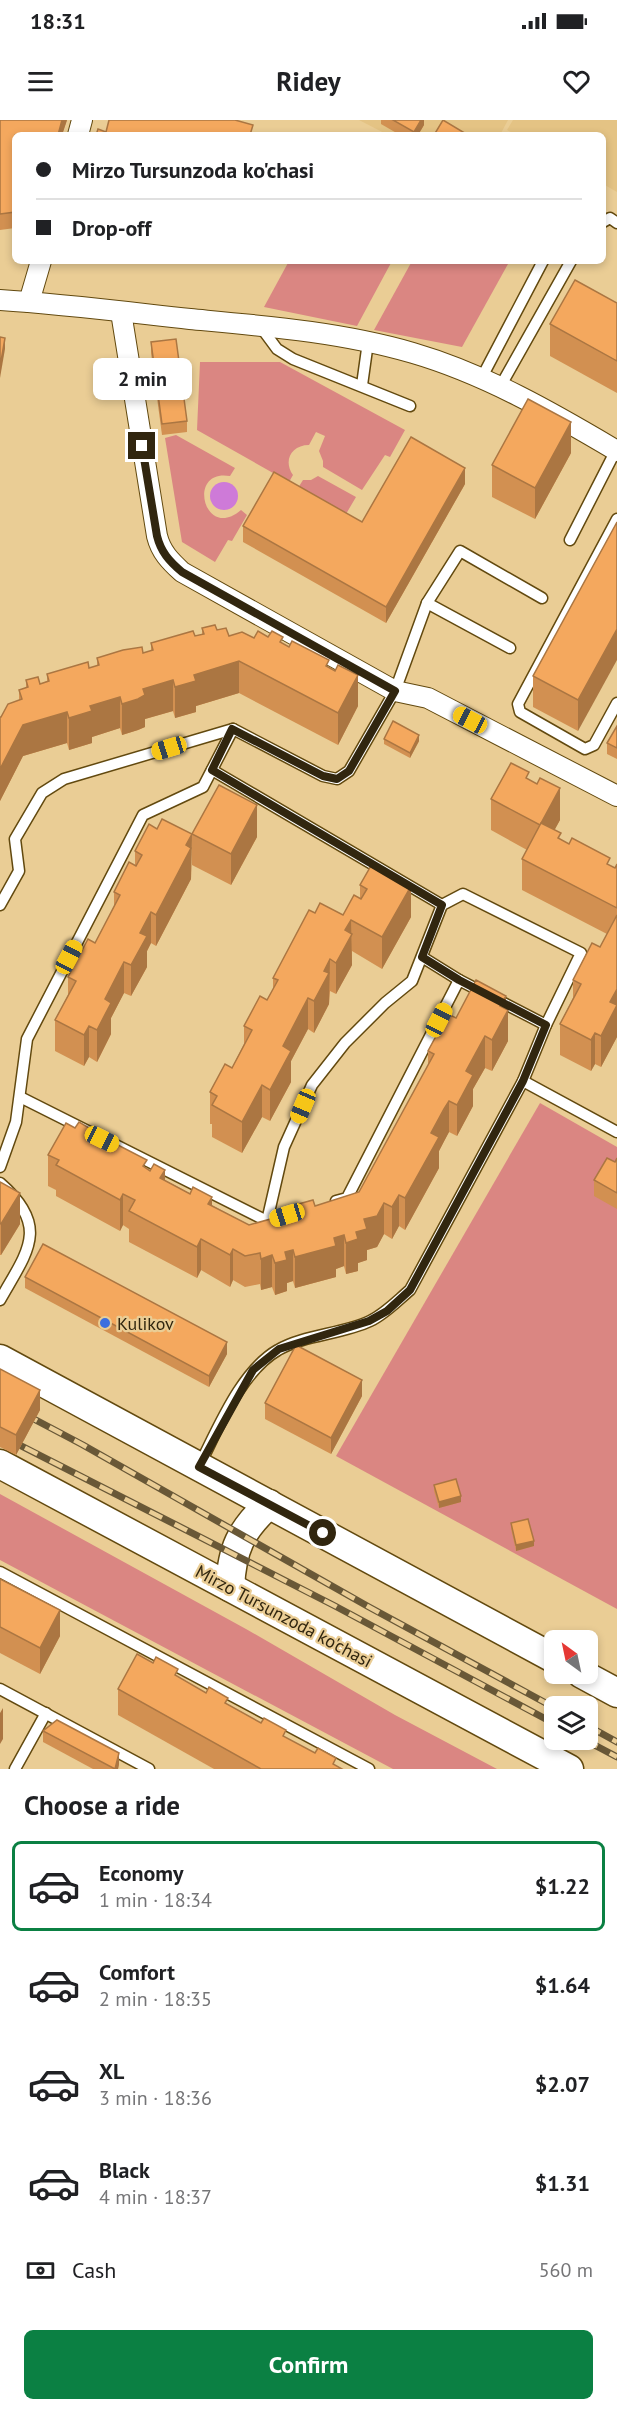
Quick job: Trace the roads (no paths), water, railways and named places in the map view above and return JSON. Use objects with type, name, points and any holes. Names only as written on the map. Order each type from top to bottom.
[{"type":"main road","points":[[0,1359],[544,1653]]},
{"type":"main road","name":"Mirzo Tursunzoda ko'chasi","points":[[0,1464],[569,1769]]},
{"type":"main road","points":[[230,1587],[231,1566],[238,1541],[251,1521],[268,1504]]},
{"type":"main road","points":[[598,1683],[617,1693]]},
{"type":"street","points":[[29,302],[40,264]]},
{"type":"street","points":[[0,300],[260,326],[368,342],[413,353],[457,368],[500,387],[616,451]]},
{"type":"street","points":[[121,312],[160,549],[182,572],[395,691],[428,698],[617,796]]},
{"type":"lane","points":[[481,379],[541,264]]},
{"type":"lane","points":[[500,387],[569,264]]},
{"type":"lane","points":[[260,326],[277,349],[293,359],[410,406]]},
{"type":"lane","points":[[362,386],[368,342]]},
{"type":"lane","points":[[570,540],[616,451]]},
{"type":"lane","points":[[617,519],[518,704],[520,712],[585,749],[594,745],[617,703]]},
{"type":"lane","points":[[0,905],[19,871],[15,839],[42,793],[64,779],[232,729],[323,776],[337,779],[349,771],[395,691],[427,603],[460,551],[542,598]]},
{"type":"lane","points":[[427,603],[510,648]]},
{"type":"lane","points":[[0,1167],[16,1122],[27,1039],[142,815],[203,787],[232,729]]},
{"type":"lane","points":[[212,770],[442,905]]},
{"type":"lane","points":[[199,1467],[253,1370],[266,1358],[279,1349],[369,1321],[387,1311],[410,1290],[523,1081],[546,1025],[581,953],[463,894],[442,905],[412,981],[385,1003],[345,1043],[312,1085],[284,1148],[267,1221]]},
{"type":"lane","points":[[422,957],[459,980],[546,1025]]},
{"type":"lane","points":[[324,1204],[347,1197],[459,980]]},
{"type":"lane","points":[[523,1081],[617,1132]]},
{"type":"lane","points":[[20,1097],[267,1221],[278,1218]]},
{"type":"lane","points":[[0,1183],[22,1206],[30,1233],[27,1253],[0,1300]]},
{"type":"lane","points":[[0,1572],[369,1769]]},
{"type":"lane","points":[[0,1689],[148,1769]]},
{"type":"lane","points":[[15,1769],[46,1713]]},
{"type":"railway","points":[[0,1401],[544,1702]]},
{"type":"railway","points":[[0,1435],[335,1606],[544,1718]]},
{"type":"railway","points":[[598,1732],[617,1742]]},
{"type":"railway","points":[[598,1747],[617,1757]]},
{"type":"place","name":"Kulikov","points":[[105,1323]]}]
